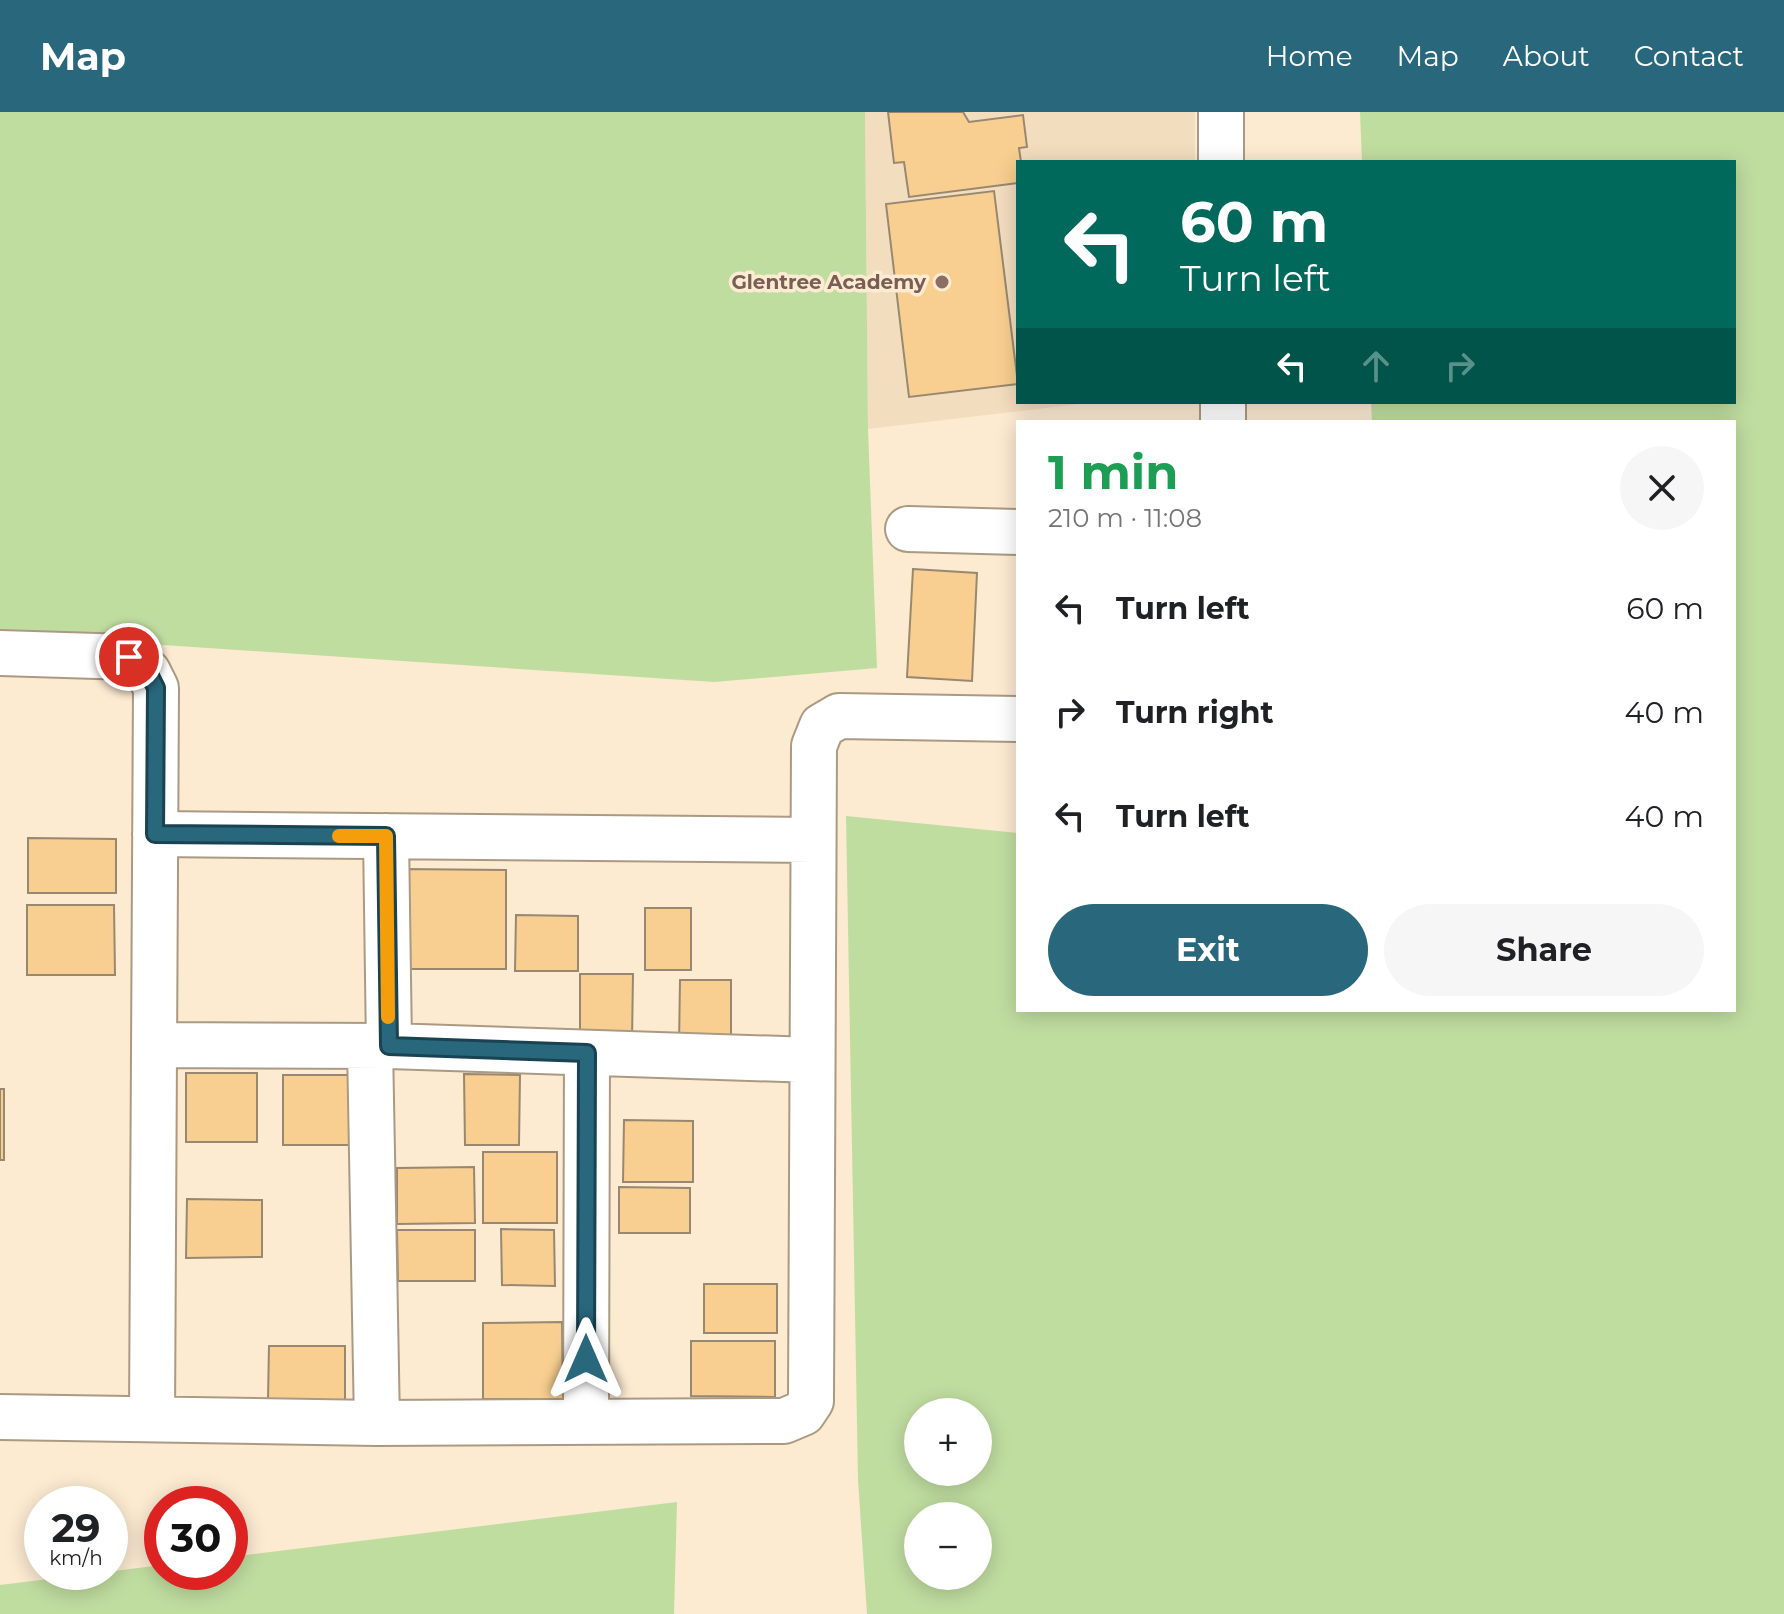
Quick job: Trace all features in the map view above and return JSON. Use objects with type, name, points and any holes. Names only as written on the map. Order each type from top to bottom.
[{"type":"street","points":[[1221,112],[1221,160]]},
{"type":"street","points":[[908,529],[1016,532]]},
{"type":"street","points":[[0,653],[129,657],[148,672],[156,688],[152,1418]]},
{"type":"street","points":[[0,1417],[377,1423],[784,1421],[803,1413],[811,1401],[814,746],[822,726],[839,716],[1016,719]]},
{"type":"street","points":[[155,834],[812,840]]},
{"type":"street","points":[[377,1423],[379,1046],[386,836]]},
{"type":"street","points":[[154,1045],[379,1046],[812,1060]]},
{"type":"street","points":[[586,1420],[587,1053]]},
{"type":"shaded area","name":"Glentree Academy","points":[[865,112],[1195,112],[1195,160],[1016,160],[1016,404],[1079,404],[868,429]]},
{"type":"green space","points":[[0,112],[865,112],[868,429],[877,668],[714,682],[0,634]]},
{"type":"green space","points":[[1360,112],[1784,112],[1784,1614],[867,1614],[858,1480],[846,816],[1016,833],[1016,1012],[1736,1012],[1736,420],[1372,420],[1371,404],[1736,404],[1736,160],[1362,160]]},
{"type":"green space","points":[[677,1502],[674,1614],[0,1614],[0,1585],[24,1582],[24,1590],[128,1590],[128,1569],[144,1567],[144,1590],[248,1590],[248,1555]]},
{"type":"building","points":[[888,112],[963,112],[969,122],[1023,115],[1027,147],[1019,148],[1021,160],[1016,160],[1016,183],[909,197],[904,162],[894,163]]},
{"type":"building","points":[[994,191],[1016,384],[909,397],[886,204]]},
{"type":"building","points":[[913,569],[977,573],[972,681],[907,677]]},
{"type":"building","points":[[28,838],[116,839],[116,893],[28,893]]},
{"type":"building","points":[[400,869],[506,870],[506,969],[399,969]]},
{"type":"building","points":[[27,905],[114,905],[115,975],[27,975]]},
{"type":"building","points":[[645,908],[691,908],[691,970],[645,970]]},
{"type":"building","points":[[516,915],[578,916],[578,971],[515,971]]},
{"type":"building","points":[[580,974],[633,974],[632,1041],[580,1041]]},
{"type":"building","points":[[680,980],[731,980],[731,1046],[679,1046]]},
{"type":"building","points":[[186,1073],[257,1073],[257,1142],[186,1142]]},
{"type":"building","points":[[464,1074],[520,1075],[519,1145],[465,1145]]},
{"type":"building","points":[[283,1075],[359,1075],[359,1145],[283,1145]]},
{"type":"building","points":[[0,1089],[4,1089],[4,1160],[0,1160]]},
{"type":"building","points":[[624,1120],[693,1121],[693,1182],[623,1182]]},
{"type":"building","points":[[483,1152],[557,1152],[557,1223],[483,1223]]},
{"type":"building","points":[[474,1167],[475,1223],[397,1224],[397,1168]]},
{"type":"building","points":[[619,1187],[690,1188],[690,1233],[619,1233]]},
{"type":"building","points":[[187,1199],[262,1200],[262,1257],[186,1258]]},
{"type":"building","points":[[501,1229],[554,1230],[555,1286],[502,1285]]},
{"type":"building","points":[[397,1230],[475,1230],[475,1281],[398,1281]]},
{"type":"building","points":[[704,1284],[777,1284],[777,1333],[704,1333]]},
{"type":"building","points":[[562,1322],[563,1399],[483,1399],[483,1323]]},
{"type":"building","points":[[691,1341],[775,1341],[775,1397],[691,1396]]},
{"type":"building","points":[[269,1346],[345,1346],[345,1400],[268,1400]]},
{"type":"slow traffic","points":[[339,836],[386,836],[388,1017]]},
{"type":"place","name":"Glentree Academy","points":[[942,282]]},
{"type":"route","points":[[129,657],[148,672],[156,688],[155,834],[386,836],[389,1046],[587,1053],[586,1359]]}]
